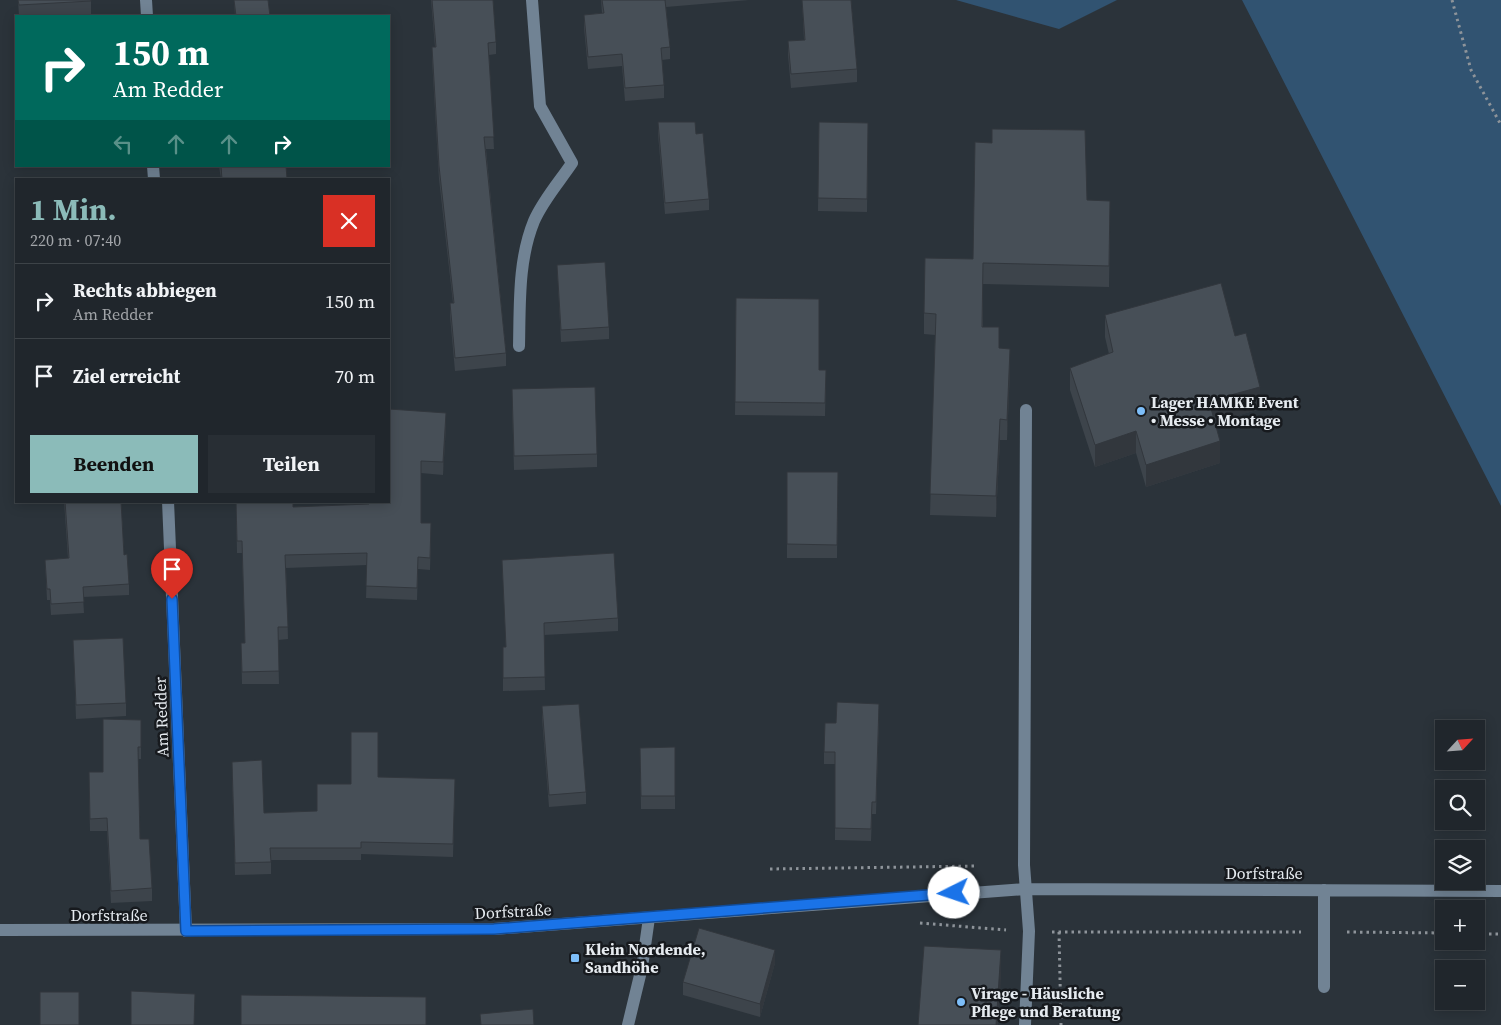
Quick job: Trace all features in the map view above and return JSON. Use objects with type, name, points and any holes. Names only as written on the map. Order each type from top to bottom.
[{"type":"street","points":[[146,0],[147,15]]},
{"type":"street","points":[[519,346],[523,260],[534,220],[572,163],[540,106],[532,0]]},
{"type":"street","points":[[1025,1025],[1029,931],[1024,865],[1026,410]]},
{"type":"street","name":"Am Redder","points":[[168,503],[186,931]]},
{"type":"street","name":"Dorfstraße","points":[[0,930],[494,929],[1026,888],[1501,891]]},
{"type":"street","points":[[1324,890],[1324,987]]},
{"type":"street","points":[[628,1025],[642,968],[649,918]]},
{"type":"path","points":[[1452,0],[1471,70],[1501,125]]},
{"type":"path","points":[[899,897],[913,922],[932,925],[1059,932],[1435,934]]},
{"type":"path","points":[[1059,932],[1061,1025]]},
{"type":"path","points":[[1485,934],[1501,934]]},
{"type":"shaded area","points":[[956,0],[1117,0],[1059,29]]},
{"type":"shaded area","points":[[1242,0],[1501,0],[1501,506]]},
{"type":"building","points":[[18,0],[91,0],[91,1],[19,5]]},
{"type":"building","points":[[234,0],[268,0],[270,15],[236,15]]},
{"type":"building","points":[[432,0],[493,0],[496,42],[488,43],[494,137],[484,137],[506,353],[455,358],[450,303],[454,303],[439,166],[432,47],[436,47]]},
{"type":"building","points":[[602,0],[665,0],[670,47],[661,48],[664,85],[625,88],[622,54],[588,57],[584,15],[604,13]]},
{"type":"building","points":[[802,0],[851,0],[857,69],[791,74],[788,41],[805,40]]},
{"type":"building","points":[[658,122],[695,122],[696,134],[703,133],[709,199],[665,203]]},
{"type":"building","points":[[819,122],[868,123],[867,199],[818,198]]},
{"type":"building","points":[[992,129],[1085,130],[1087,200],[1110,201],[1109,266],[983,263],[982,327],[999,327],[999,348],[1010,349],[1007,420],[1000,419],[996,496],[930,494],[936,314],[924,313],[925,258],[973,259],[975,142],[992,143]]},
{"type":"building","points":[[221,167],[286,167],[287,178],[222,178]]},
{"type":"building","points":[[605,262],[609,327],[561,330],[557,265]]},
{"type":"building","points":[[1221,283],[1235,336],[1246,333],[1260,387],[1209,401],[1220,441],[1146,465],[1136,431],[1095,445],[1070,368],[1113,352],[1105,315]]},
{"type":"building","points":[[736,298],[819,299],[819,370],[826,370],[825,403],[735,402]]},
{"type":"building","points":[[595,387],[597,454],[514,456],[512,389]]},
{"type":"building","points":[[390,409],[446,413],[443,462],[421,461],[421,523],[431,523],[430,558],[418,557],[417,588],[366,586],[367,553],[285,555],[288,627],[278,627],[279,671],[242,672],[241,643],[245,643],[242,541],[237,541],[236,503],[293,503],[293,507],[390,503]]},
{"type":"building","points":[[787,472],[838,472],[837,545],[787,544]]},
{"type":"building","points":[[65,503],[121,503],[124,555],[127,554],[129,584],[83,587],[84,602],[51,604],[50,589],[47,589],[45,560],[69,558]]},
{"type":"building","points":[[614,553],[618,618],[544,623],[545,677],[503,678],[503,647],[506,647],[502,560]]},
{"type":"building","points":[[123,638],[126,703],[76,705],[73,640]]},
{"type":"building","points":[[837,702],[879,704],[876,802],[872,802],[871,829],[835,828],[835,752],[824,752],[825,723],[836,723]]},
{"type":"building","points":[[579,704],[586,792],[549,795],[542,706]]},
{"type":"building","points":[[103,719],[141,720],[141,747],[138,747],[140,839],[149,839],[152,888],[111,891],[107,818],[90,819],[89,772],[103,772]]},
{"type":"building","points":[[351,732],[378,732],[378,777],[455,779],[453,844],[361,842],[361,848],[270,848],[271,862],[235,863],[232,762],[262,760],[264,813],[317,811],[317,784],[351,784]]},
{"type":"building","points":[[675,747],[675,796],[641,796],[640,748]]},
{"type":"building","points":[[699,928],[775,950],[760,1004],[683,982]]},
{"type":"building","name":"Virage - Häusliche Pflege und Beratung","points":[[924,946],[1001,950],[996,1025],[918,1025]]},
{"type":"building","points":[[131,991],[195,994],[194,1025],[131,1025]]},
{"type":"building","points":[[40,992],[79,992],[79,1025],[40,1025]]},
{"type":"building","points":[[241,995],[426,997],[426,1025],[241,1025]]},
{"type":"building","points":[[533,1009],[534,1025],[481,1025],[480,1014]]},
{"type":"place","name":"Lager HAMKE Event • Messe • Montage","points":[[1141,411]]},
{"type":"place","name":"Klein Nordende, Sandhöhe","points":[[575,958]]},
{"type":"place","name":"Virage - Häusliche Pflege und Beratung","points":[[961,1002]]},
{"type":"route","points":[[172,599],[186,931],[494,929],[954,893]]}]
